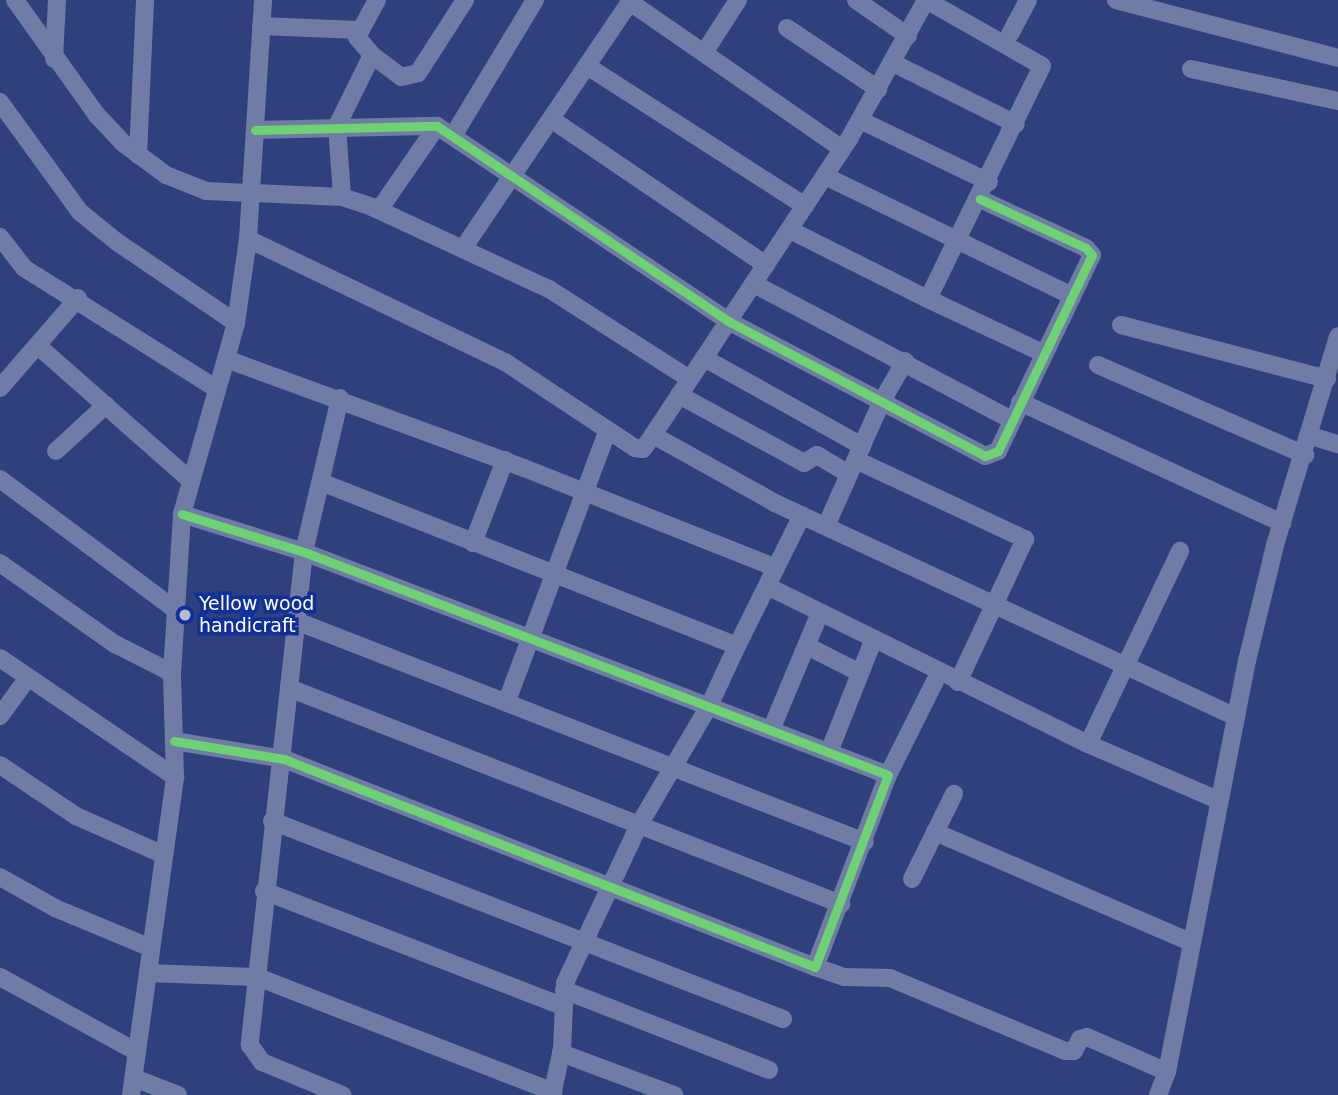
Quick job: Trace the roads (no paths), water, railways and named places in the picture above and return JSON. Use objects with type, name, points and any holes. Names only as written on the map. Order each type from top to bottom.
[{"type":"street","points":[[15,0],[54,59],[96,114],[138,155],[189,187],[251,195],[342,197],[379,210],[464,247],[607,323],[690,379]]},
{"type":"street","points":[[54,59],[57,0]]},
{"type":"street","points":[[138,155],[145,0]]},
{"type":"street","points":[[178,1095],[133,1087],[175,777],[172,673],[182,514],[236,323],[248,240],[263,0]]},
{"type":"street","points":[[377,0],[359,30],[357,41],[401,77],[418,73],[465,0]]},
{"type":"street","points":[[453,136],[535,0]]},
{"type":"street","points":[[704,53],[738,0]]},
{"type":"street","points":[[856,0],[908,36]]},
{"type":"street","points":[[248,240],[505,362],[639,449],[653,435],[825,176],[893,64],[926,0],[1041,62],[989,182],[928,299]]},
{"type":"street","points":[[1010,34],[1028,0]]},
{"type":"street","points":[[1116,0],[1338,58]]},
{"type":"street","points":[[464,247],[630,1],[842,149]]},
{"type":"street","points":[[261,26],[359,30]]},
{"type":"street","points":[[787,28],[878,89]]},
{"type":"street","points":[[342,197],[337,126],[372,55]]},
{"type":"street","points":[[893,64],[1016,124]]},
{"type":"street","points":[[587,66],[805,206]]},
{"type":"street","points":[[1191,69],[1338,101]]},
{"type":"street","points":[[0,102],[80,212],[117,242],[236,323]]},
{"type":"street","points":[[551,120],[766,265]]},
{"type":"street","points":[[860,120],[989,182]]},
{"type":"street","points":[[255,130],[337,126],[437,126],[728,321],[985,456],[998,451],[1042,353],[1089,262],[1090,251],[980,199]]},
{"type":"street","points":[[379,210],[437,126]]},
{"type":"street","points":[[825,176],[1072,296]]},
{"type":"street","points":[[790,229],[1042,353]]},
{"type":"street","points":[[0,237],[24,268],[78,298],[217,388]]},
{"type":"street","points":[[754,284],[905,361],[1012,420]]},
{"type":"street","points":[[0,388],[78,298]]},
{"type":"street","points":[[1121,325],[1326,379]]},
{"type":"street","points":[[1158,1095],[1167,1072],[1218,800],[1282,523],[1311,436],[1338,336]]},
{"type":"street","points":[[37,345],[190,480]]},
{"type":"street","points":[[704,358],[856,460],[1025,539],[958,682]]},
{"type":"street","points":[[226,359],[340,398],[505,460],[776,568]]},
{"type":"street","points":[[826,526],[882,401],[905,361]]},
{"type":"street","points":[[1098,365],[1305,455]]},
{"type":"street","points":[[679,395],[804,463],[817,455],[856,460]]},
{"type":"street","points":[[340,398],[304,552],[284,759],[272,821],[264,891],[250,1045],[262,1062],[342,1095]]},
{"type":"street","points":[[1020,402],[1282,523]]},
{"type":"street","points":[[56,451],[106,405]]},
{"type":"street","points":[[507,701],[528,637],[586,493],[608,430]]},
{"type":"street","points":[[653,435],[802,515],[994,601],[1236,717]]},
{"type":"street","points":[[1311,436],[1338,444]]},
{"type":"street","points":[[473,543],[505,460]]},
{"type":"street","points":[[0,479],[176,610]]},
{"type":"street","points":[[321,482],[737,646]]},
{"type":"street","points":[[182,514],[304,552],[888,775]]},
{"type":"street","points":[[148,973],[257,977],[552,1094],[561,1053],[563,998],[586,942],[639,825],[709,706],[802,515]]},
{"type":"street","points":[[1088,744],[1180,551]]},
{"type":"street","points":[[0,563],[115,644],[172,673]]},
{"type":"street","points":[[767,586],[873,641],[1088,744],[1218,800]]},
{"type":"street","points":[[771,730],[820,613]]},
{"type":"street","points":[[296,621],[673,764],[865,842]]},
{"type":"street","points":[[830,752],[873,641]]},
{"type":"street","points":[[807,646],[860,673]]},
{"type":"street","points":[[0,658],[27,679],[175,777]]},
{"type":"street","points":[[815,967],[865,842],[888,775],[939,673]]},
{"type":"street","points":[[0,716],[27,679]]},
{"type":"street","points":[[289,688],[841,904]]},
{"type":"street","points":[[174,741],[284,759],[612,885],[815,967],[844,977],[890,978],[1065,1051],[1074,1051],[1080,1039],[1087,1037],[1167,1072]]},
{"type":"street","points":[[0,765],[76,816],[164,855]]},
{"type":"street","points":[[912,879],[954,794]]},
{"type":"street","points":[[272,821],[783,1019]]},
{"type":"street","points":[[935,832],[1190,942]]},
{"type":"street","points":[[0,877],[55,908],[151,948]]},
{"type":"street","points":[[264,891],[769,1070]]},
{"type":"street","points":[[2,983],[137,1052]]},
{"type":"street","points":[[561,1053],[652,1091],[674,1095]]},
{"type":"place","name":"Yellow wood handicraft","points":[[185,615]]}]
